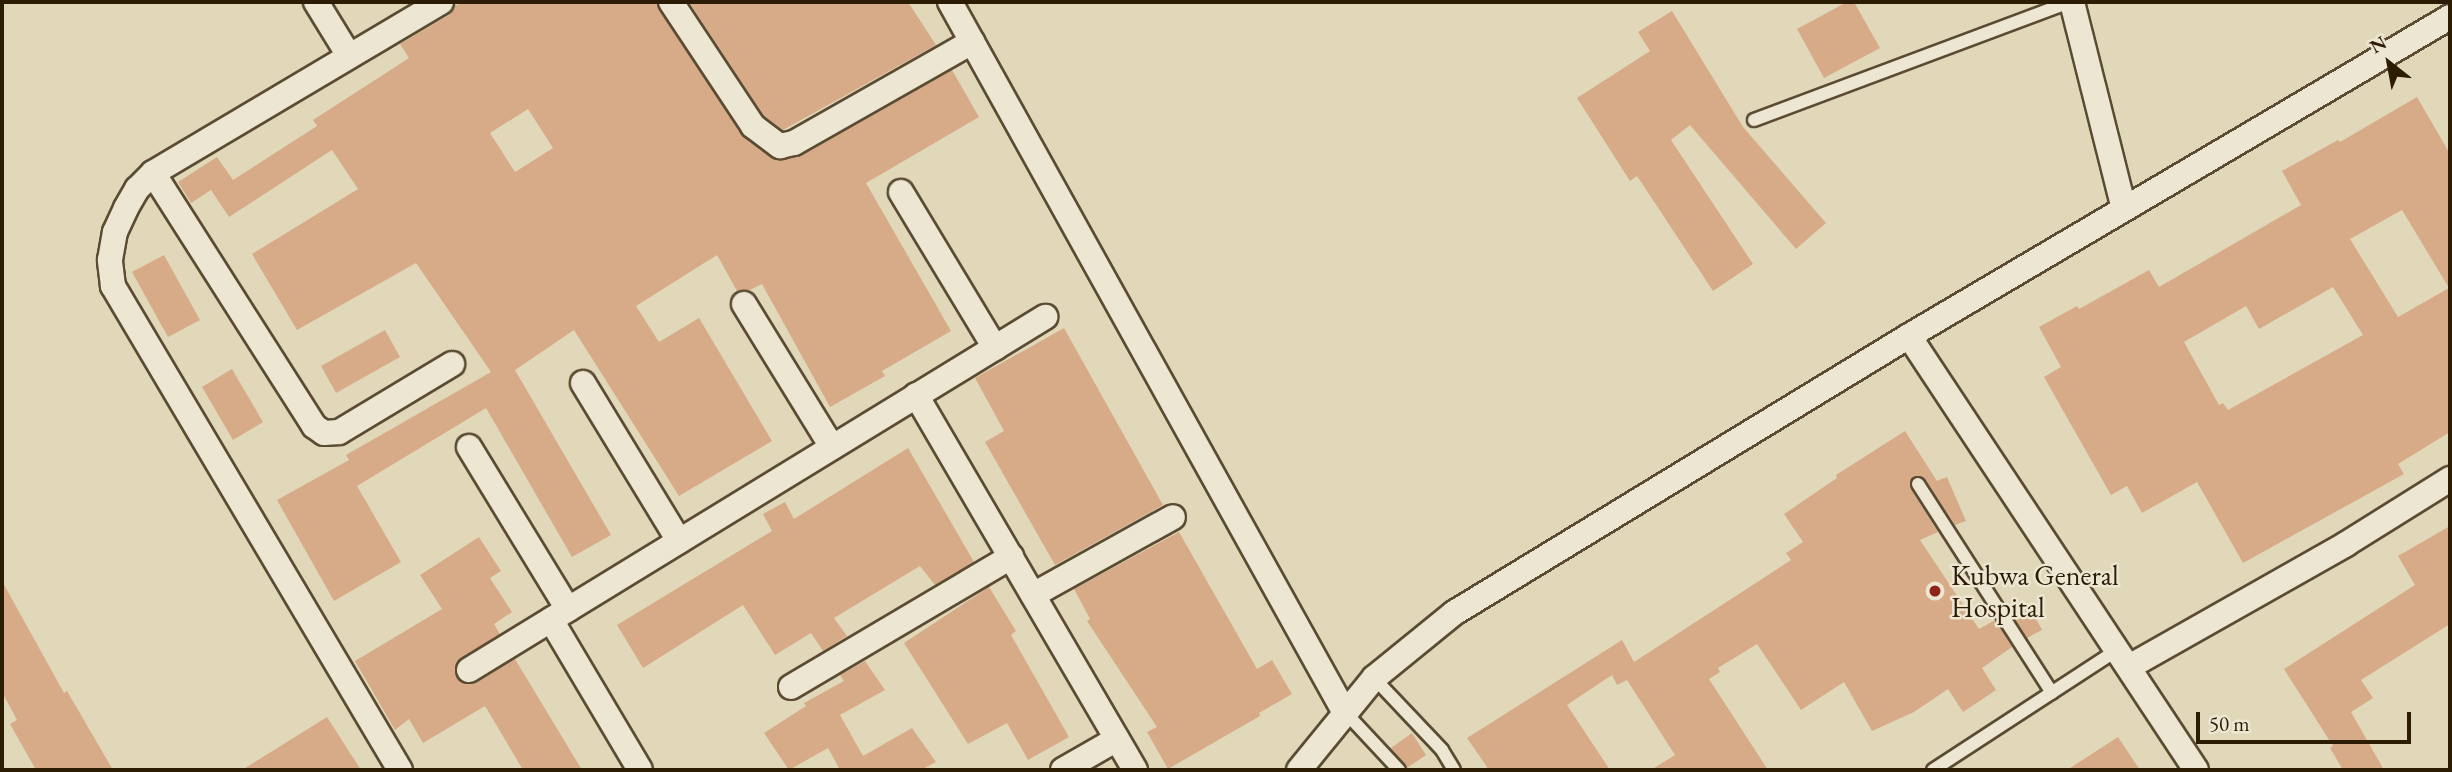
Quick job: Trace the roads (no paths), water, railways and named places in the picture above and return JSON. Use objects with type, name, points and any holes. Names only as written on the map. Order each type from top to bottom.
[{"type":"street","points":[[316,2],[348,54]]},
{"type":"street","points":[[400,770],[113,286],[110,260],[115,232],[137,189],[153,173],[348,54],[441,2]]},
{"type":"street","points":[[671,2],[752,126],[780,146],[794,143],[972,42]]},
{"type":"street","points":[[950,2],[1344,711]]},
{"type":"street","points":[[2071,2],[2124,209]]},
{"type":"street","points":[[1300,770],[1344,711],[1374,678],[1454,613],[1909,336],[2450,17]]},
{"type":"street","points":[[153,173],[314,426],[324,433],[339,432],[452,364]]},
{"type":"street","points":[[901,192],[995,348]]},
{"type":"street","points":[[744,304],[832,447]]},
{"type":"street","points":[[469,670],[1045,317]]},
{"type":"street","points":[[1909,336],[2196,770]]},
{"type":"street","points":[[583,383],[679,541]]},
{"type":"street","points":[[916,395],[1135,770]]},
{"type":"street","points":[[469,447],[640,770]]},
{"type":"street","points":[[2123,659],[2346,544],[2450,479]]},
{"type":"street","points":[[1033,595],[1173,517]]},
{"type":"street","points":[[791,687],[1011,557]]},
{"type":"street","points":[[1063,770],[1117,739]]},
{"type":"lane","points":[[1754,120],[2071,2]]},
{"type":"lane","points":[[1919,484],[2052,693]]},
{"type":"lane","points":[[1933,770],[2052,693],[2123,659]]},
{"type":"lane","points":[[1374,678],[1441,750],[1454,770]]},
{"type":"lane","points":[[1344,711],[1399,770]]},
{"type":"place","name":"Kubwa General Hospital","points":[[1935,591]]}]
